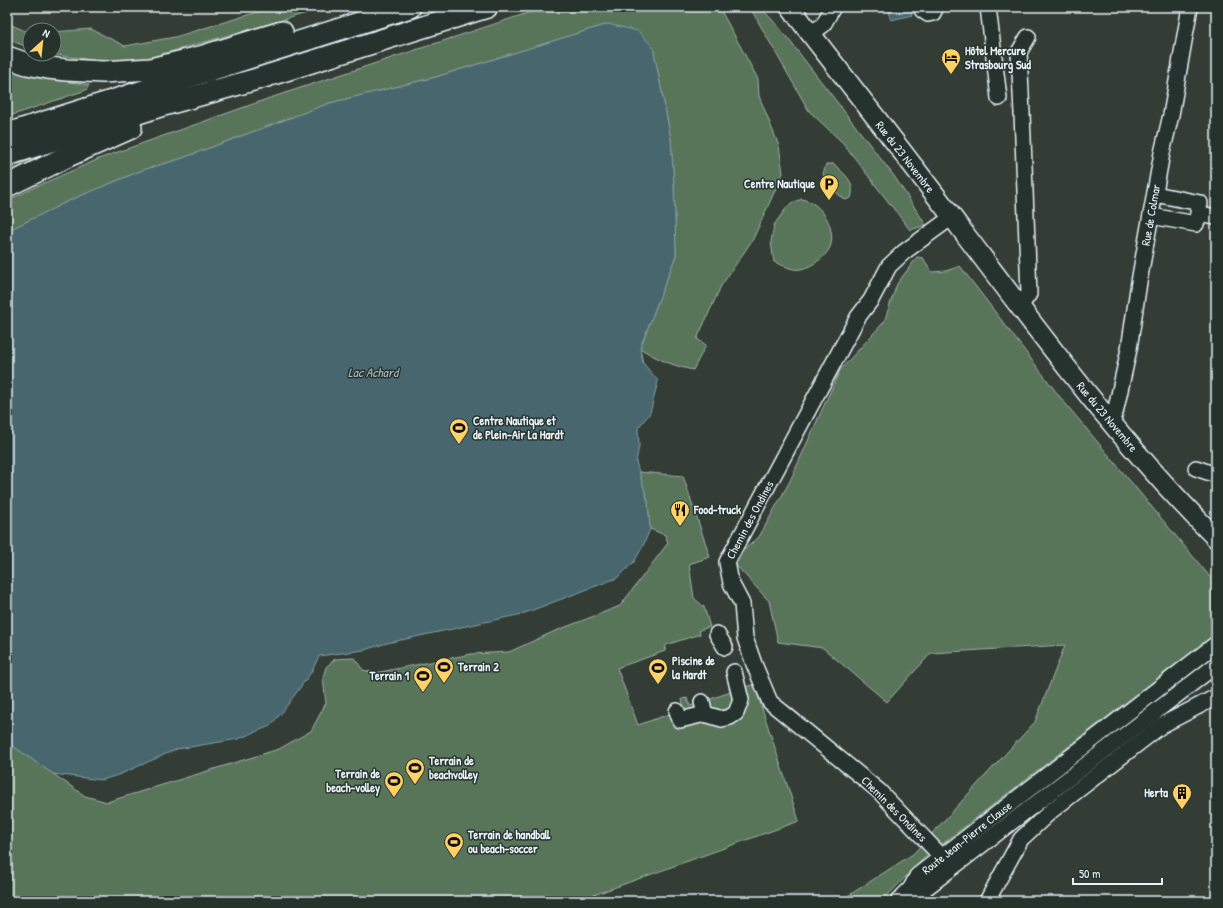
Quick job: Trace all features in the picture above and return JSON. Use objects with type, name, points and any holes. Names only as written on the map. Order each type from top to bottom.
[{"type":"highway","points":[[7,57],[27,64],[67,70],[103,72],[151,69],[200,57],[365,7]]},
{"type":"highway","points":[[7,134],[410,7]]},
{"type":"highway","points":[[7,155],[157,107],[258,79],[487,7]]},
{"type":"highway","points":[[7,46],[67,70]]},
{"type":"highway","points":[[7,186],[120,132],[144,123],[157,107]]},
{"type":"main road","name":"Rue du 23 Novembre","points":[[790,7],[1019,308],[1107,419],[1185,507],[1216,538]]},
{"type":"main road","name":"Rue du 23 Novembre","points":[[1151,468],[1216,520]]},
{"type":"main road","name":"Rue du 23 Novembre","points":[[1185,507],[1186,516],[1216,548]]},
{"type":"street","points":[[811,34],[823,25],[833,7]]},
{"type":"street","points":[[921,7],[922,10],[928,14],[933,13],[936,7]]},
{"type":"street","points":[[988,7],[999,98]]},
{"type":"street","name":"Rue de Colmar","points":[[1107,419],[1115,413],[1129,349],[1162,153],[1171,115],[1190,7]]},
{"type":"street","points":[[1019,308],[1029,294],[1022,113],[1018,52],[1028,37]]},
{"type":"street","points":[[1151,216],[1196,224],[1198,214],[1200,202],[1155,194]]},
{"type":"street","points":[[1198,214],[1216,217]]},
{"type":"street","name":"Chemin des Ondines","points":[[946,863],[879,791],[770,702],[745,638],[742,604],[731,583],[727,562],[855,324],[871,300],[889,266],[904,252],[952,218]]},
{"type":"street","points":[[1196,468],[1216,475]]},
{"type":"street","points":[[716,634],[725,647]]},
{"type":"street","name":"Route Jean-Pierre Clause","points":[[946,863],[1216,644]]},
{"type":"street","name":"Route Jean-Pierre Clause","points":[[1200,678],[1199,672],[1216,659]]},
{"type":"street","name":"Route Jean-Pierre Clause","points":[[898,901],[911,888],[917,876],[946,863],[1216,665]]},
{"type":"street","points":[[677,711],[680,720],[704,708],[722,719],[730,718],[736,713],[741,700],[734,672]]},
{"type":"street","points":[[987,901],[1021,839],[1051,811],[1162,725],[1216,697]]},
{"type":"street","points":[[911,888],[927,901]]},
{"type":"green space","points":[[274,7],[328,7],[134,62],[106,62],[62,56],[62,31],[91,29],[125,46],[175,37]]},
{"type":"green space","points":[[546,7],[719,7],[758,79],[759,96],[779,146],[783,173],[753,239],[721,286],[697,339],[706,345],[693,370],[665,362],[640,348],[676,255],[671,139],[653,47],[608,24],[436,77],[330,103],[180,159],[143,170],[73,199],[7,231],[7,201],[101,158],[270,98]]},
{"type":"green space","points":[[760,7],[779,27],[894,176],[926,225],[910,230],[843,143],[809,111],[749,8]]},
{"type":"green space","points":[[7,23],[22,30],[22,45],[7,39]]},
{"type":"green space","points":[[7,68],[41,77],[89,85],[86,90],[7,117]]},
{"type":"green space","points":[[50,154],[7,179],[7,168]]},
{"type":"green space","points":[[826,164],[834,164],[846,175],[852,187],[851,198],[845,200],[830,187],[823,174]]},
{"type":"green space","points":[[802,199],[809,201],[821,210],[829,222],[832,237],[830,248],[824,256],[805,268],[795,269],[774,262],[771,242],[774,225],[784,211],[791,203]]},
{"type":"green space","points":[[917,257],[923,258],[932,272],[946,271],[960,266],[1060,397],[1211,578],[1216,589],[1216,633],[924,858],[882,901],[840,901],[913,854],[1035,722],[1065,645],[931,653],[887,702],[823,648],[778,642],[769,601],[733,562],[738,555],[759,537],[790,481],[840,370],[884,322],[897,284]]},
{"type":"green space","points":[[639,472],[683,476],[710,557],[689,564],[694,598],[704,607],[710,627],[699,630],[700,634],[666,645],[665,651],[617,668],[638,725],[684,709],[682,699],[687,698],[690,706],[754,684],[799,821],[577,901],[7,901],[7,742],[85,796],[107,802],[279,749],[311,731],[326,703],[323,678],[326,667],[335,659],[354,658],[363,670],[375,673],[471,654],[509,652],[553,632],[620,606],[668,543],[665,535],[650,529],[648,502]]},
{"type":"water","points":[[910,7],[912,15],[891,20],[889,11]]},
{"type":"water","name":"Lac Achard","points":[[608,24],[638,31],[653,47],[671,139],[674,185],[676,255],[640,348],[643,363],[658,381],[650,413],[638,428],[639,446],[636,462],[648,502],[650,529],[634,562],[617,578],[522,614],[387,643],[364,650],[319,656],[312,671],[283,711],[270,726],[238,739],[177,749],[121,774],[102,780],[53,774],[7,742],[7,231],[73,199],[143,170],[180,159],[330,103],[436,77]]},
{"type":"waterway","points":[[787,706],[834,745]]},
{"type":"place","name":"Hôtel Mercure Strasbourg Sud","points":[[951,75]]},
{"type":"place","name":"Centre Nautique","points":[[829,201]]},
{"type":"place","name":"Centre Nautique et de Plein-Air La Hardt","points":[[459,445]]},
{"type":"place","name":"Food-truck","points":[[680,527]]},
{"type":"place","name":"Terrain 2","points":[[444,684]]},
{"type":"place","name":"Piscine de la Hardt","points":[[658,685]]},
{"type":"place","name":"Terrain 1","points":[[423,693]]},
{"type":"place","name":"Terrain de beachvolley","points":[[415,785]]},
{"type":"place","name":"Terrain de beach-volley","points":[[394,798]]},
{"type":"place","name":"Herta","points":[[1182,810]]},
{"type":"place","name":"Terrain de handball ou beach-soccer","points":[[454,859]]}]
